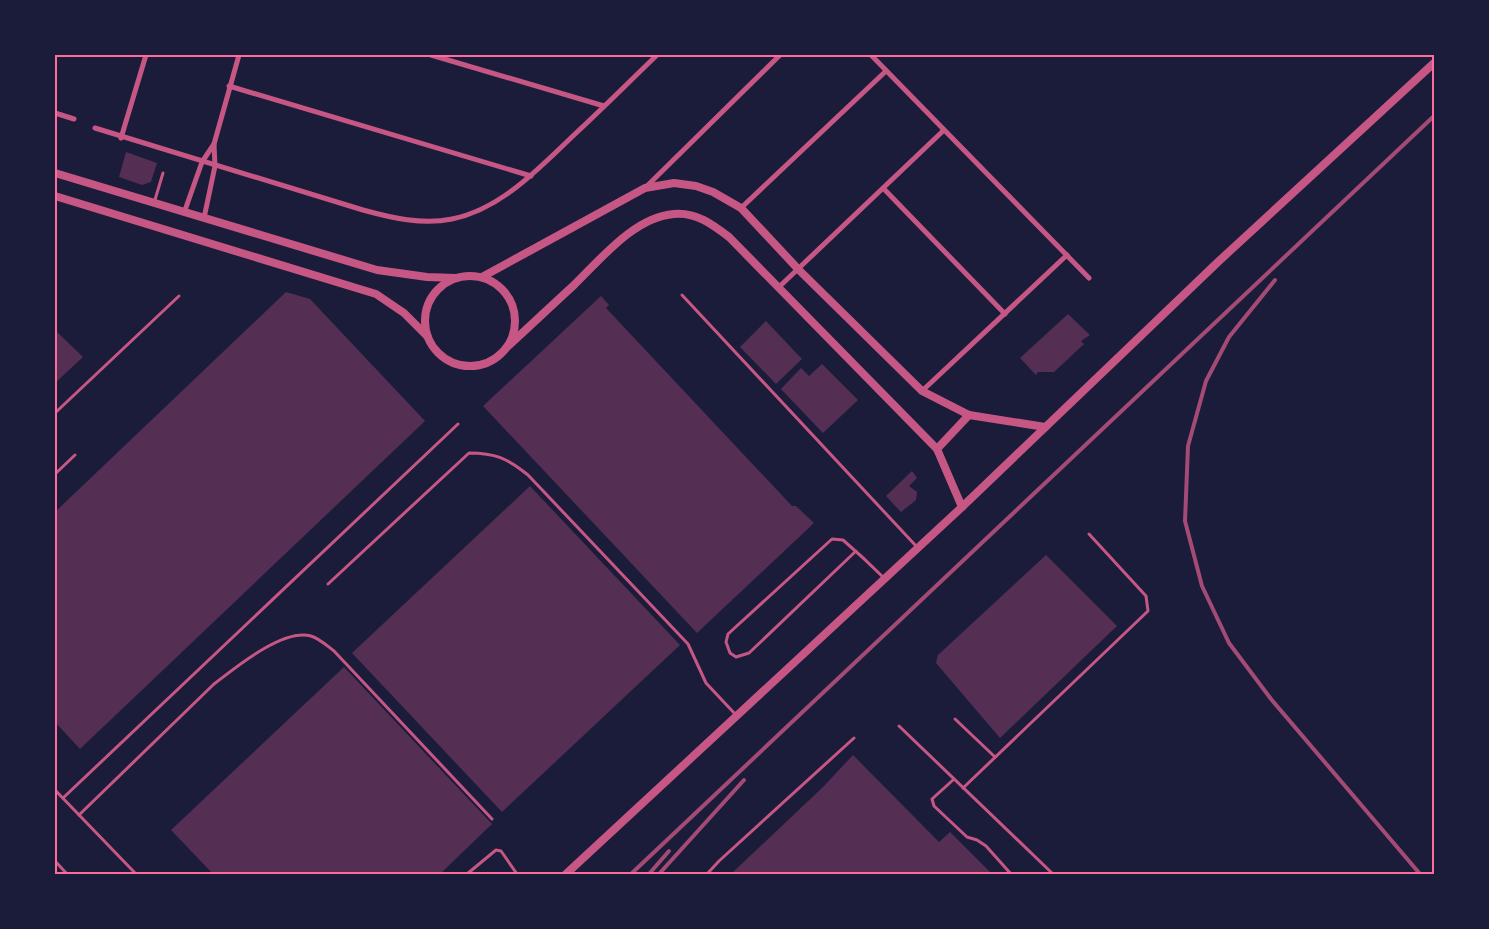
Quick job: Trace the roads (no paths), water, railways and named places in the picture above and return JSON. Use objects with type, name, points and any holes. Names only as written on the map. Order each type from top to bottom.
[{"type":"street","points":[[121,138],[146,55]]},
{"type":"street","points":[[184,213],[202,162],[214,144],[229,86],[240,55]]},
{"type":"street","points":[[431,55],[604,106]]},
{"type":"street","points":[[95,128],[121,138],[363,210],[422,222],[452,219],[485,208],[531,176],[657,55]]},
{"type":"street","points":[[482,277],[645,188],[780,55]]},
{"type":"street","points":[[871,55],[1089,278]]},
{"type":"street","points":[[566,874],[962,507],[1218,261],[1434,63]]},
{"type":"street","points":[[741,208],[886,71]]},
{"type":"street","points":[[229,86],[531,176]]},
{"type":"street","points":[[55,113],[74,119]]},
{"type":"street","points":[[780,287],[944,130]]},
{"type":"street","points":[[204,218],[216,166],[214,144]]},
{"type":"street","points":[[55,173],[377,270],[427,277],[456,278],[469,275],[482,277],[502,288],[513,306],[515,328],[506,348]]},
{"type":"street","points":[[645,188],[674,182],[696,186],[713,192],[741,208],[799,270],[922,391],[969,415],[1045,427]]},
{"type":"street","points":[[884,189],[1006,314]]},
{"type":"street","points":[[55,196],[376,294],[404,313],[428,336],[436,350],[448,360],[463,365],[479,365],[494,359],[622,240],[658,218],[674,214],[692,215],[713,225],[729,237],[937,449],[962,507]]},
{"type":"street","points":[[922,391],[1067,255]]},
{"type":"street","points":[[428,336],[425,319],[429,301],[440,287],[456,278]]},
{"type":"street","points":[[937,449],[969,415]]},
{"type":"lane","points":[[154,203],[163,173]]},
{"type":"lane","points":[[682,295],[917,548]]},
{"type":"lane","points":[[55,413],[179,296]]},
{"type":"lane","points":[[63,798],[458,424]]},
{"type":"lane","points":[[328,584],[469,453],[492,453],[513,463],[528,475],[688,644],[706,682],[737,715]]},
{"type":"lane","points":[[55,474],[75,455]]},
{"type":"lane","points":[[963,788],[1148,611],[1146,596],[1089,534]]},
{"type":"lane","points":[[856,551],[749,653],[736,657],[730,653],[726,642],[728,634],[832,539],[843,540],[856,551],[884,578]]},
{"type":"lane","points":[[79,815],[220,679],[272,645],[290,637],[308,635],[321,640],[334,651],[492,819]]},
{"type":"lane","points":[[955,719],[994,757]]},
{"type":"lane","points":[[899,726],[953,780],[1053,874]]},
{"type":"lane","points":[[707,874],[854,738]]},
{"type":"lane","points":[[953,780],[932,799],[934,806],[967,837],[977,840],[986,846],[1011,874]]},
{"type":"lane","points":[[55,790],[136,874]]},
{"type":"lane","points":[[467,874],[496,850],[501,851],[517,874]]},
{"type":"lane","points":[[55,862],[67,874]]},
{"type":"railway","points":[[631,874],[1434,116]]},
{"type":"railway","points":[[1275,280],[1229,337],[1206,381],[1188,446],[1185,521],[1202,586],[1229,643],[1271,699],[1420,874]]},
{"type":"railway","points":[[659,874],[744,780]]},
{"type":"railway","points":[[649,874],[669,851]]}]
